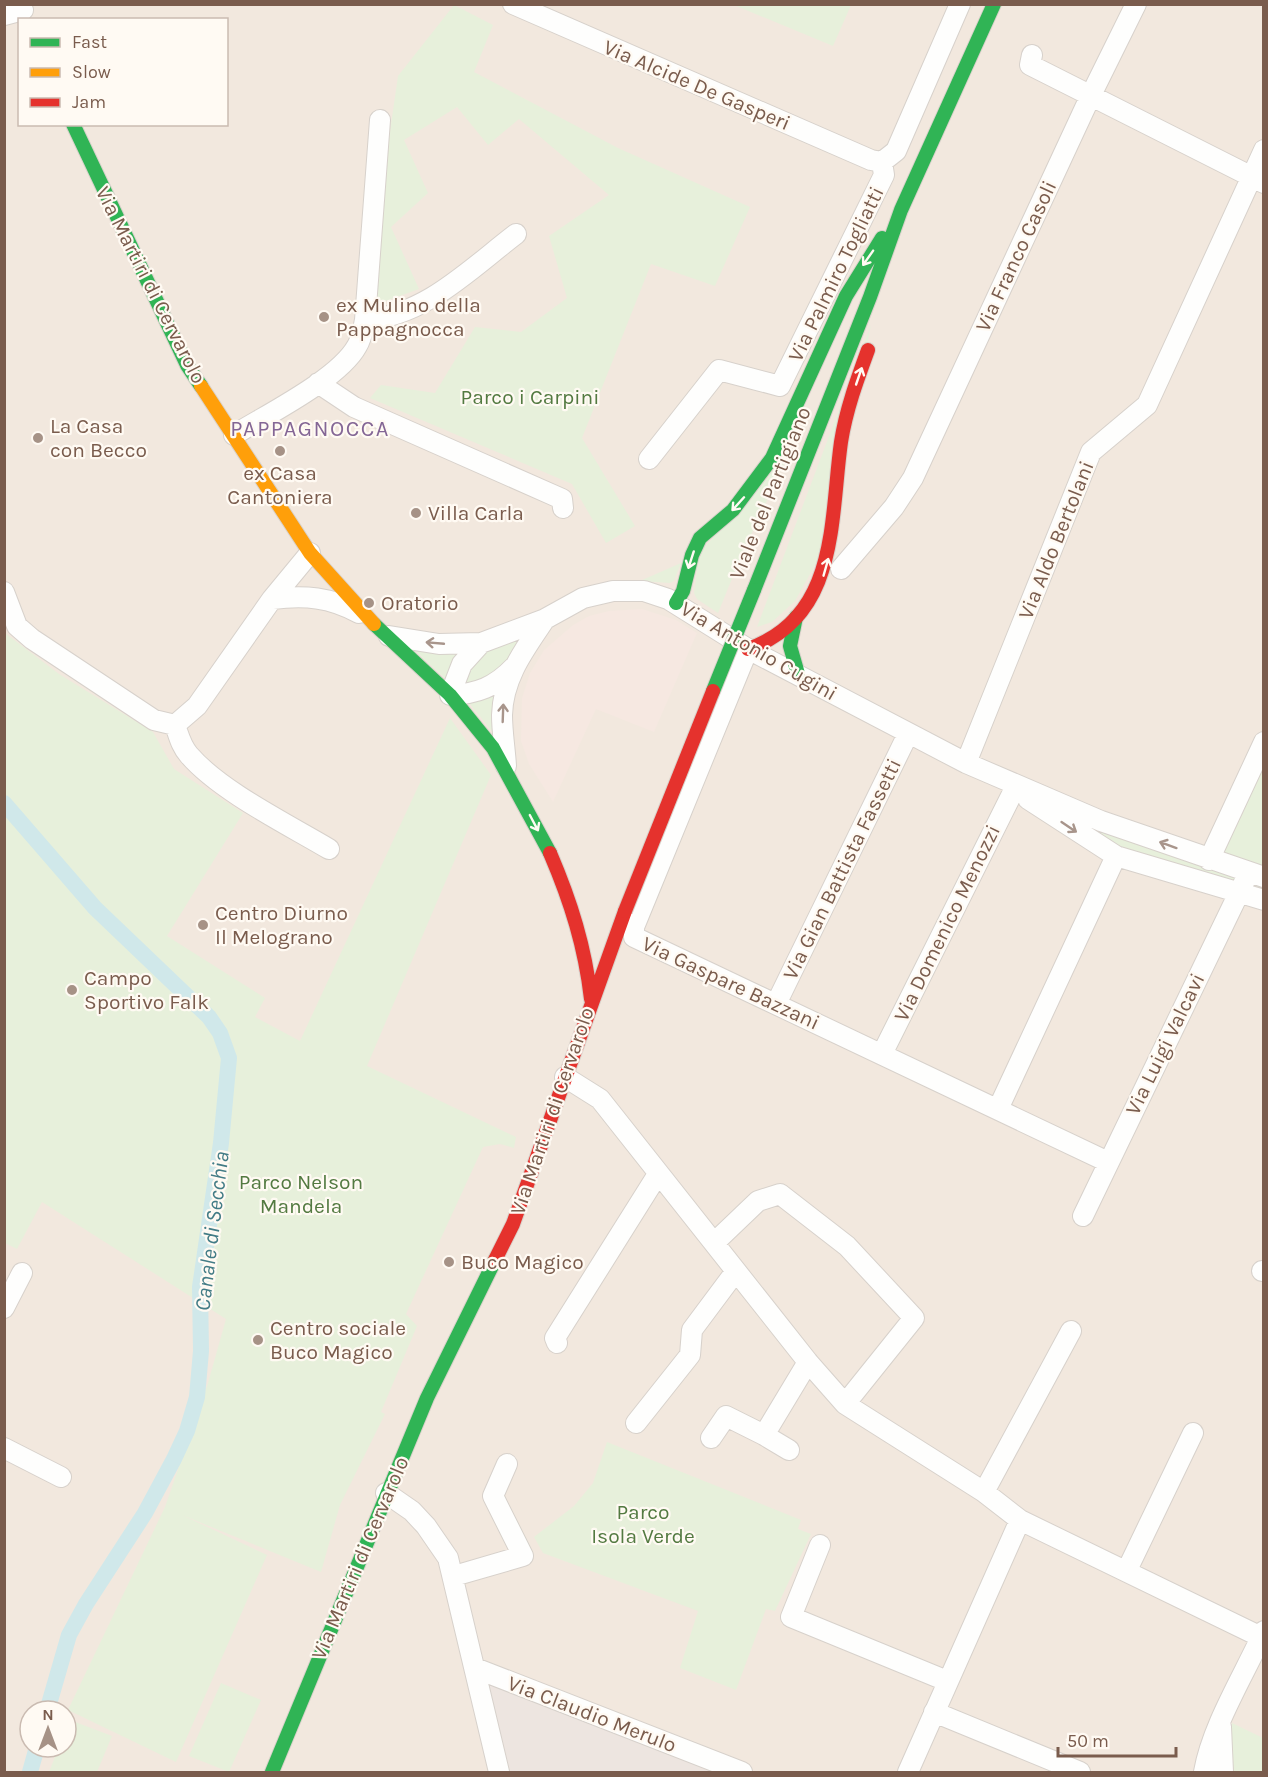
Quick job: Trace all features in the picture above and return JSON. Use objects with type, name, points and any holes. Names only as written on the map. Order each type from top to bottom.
[{"type":"main road","name":"Viale del Partigiano","points":[[591,999],[870,297],[901,210],[994,4]]},
{"type":"main road","name":"Via Martiri di Cervarolo","points":[[74,126],[187,365],[310,553],[368,618],[450,695],[476,724],[507,771],[550,852],[572,905],[586,956],[591,999],[513,1224],[428,1398],[386,1493],[272,1773]]},
{"type":"main road","points":[[889,286],[912,186]]},
{"type":"main road","points":[[676,603],[683,591],[696,546],[751,489],[772,458],[850,287],[901,210]]},
{"type":"main road","points":[[748,649],[773,640],[810,599],[825,573],[833,541],[844,424],[871,342]]},
{"type":"main road","points":[[796,617],[789,642],[791,657],[798,675]]},
{"type":"street","name":"Via Alcide De Gasperi","points":[[513,4],[871,160],[882,162]]},
{"type":"street","name":"Via Palmiro Togliatti","points":[[649,459],[719,370],[780,387],[884,175],[882,162],[896,151],[960,4]]},
{"type":"street","name":"Via Franco Casoli","points":[[841,569],[885,505],[913,478],[1091,95],[1136,4]]},
{"type":"street","points":[[1032,55],[1030,65],[1258,179]]},
{"type":"street","points":[[234,435],[318,383],[350,356],[362,336],[380,120]]},
{"type":"street","name":"Via Aldo Bertolani","points":[[966,763],[1092,452],[1147,405],[1258,179],[1263,150]]},
{"type":"street","points":[[365,320],[390,316],[420,306],[516,234]]},
{"type":"street","points":[[318,383],[354,406],[562,498],[563,508]]},
{"type":"street","points":[[175,725],[197,706],[272,599],[310,553]]},
{"type":"street","name":"Via Antonio Cugini","points":[[389,636],[439,644],[481,643],[545,619],[583,598],[613,591],[645,591],[676,603],[748,649],[908,735],[966,763],[1101,821],[1209,860],[1256,874]]},
{"type":"street","points":[[4,592],[17,626],[32,639],[154,720],[175,725]]},
{"type":"street","points":[[272,599],[298,596],[319,598],[341,603],[368,618]]},
{"type":"street","name":"Via Antonio Cugini","points":[[450,695],[487,689],[503,678],[514,667],[545,619]]},
{"type":"street","name":"Via Antonio Cugini","points":[[450,695],[462,664],[481,643]]},
{"type":"street","name":"Via Gaspare Bazzani","points":[[748,649],[634,927],[634,937],[1108,1162]]},
{"type":"street","name":"Via Antonio Cugini","points":[[507,771],[502,714],[505,691],[514,667]]},
{"type":"street","points":[[175,725],[182,744],[194,760],[236,793],[329,849]]},
{"type":"street","name":"Via Gian Battista Fassetti","points":[[776,1004],[908,735]]},
{"type":"street","points":[[1209,860],[1263,742]]},
{"type":"street","name":"Via Antonio Cugini","points":[[966,763],[1116,856],[1263,900]]},
{"type":"street","name":"Via Domenico Menozzi","points":[[882,1054],[1013,792]]},
{"type":"street","points":[[998,1109],[1116,856]]},
{"type":"street","name":"Via Luigi Valcavi","points":[[1083,1216],[1238,893],[1256,874]]},
{"type":"street","points":[[565,1077],[600,1099],[808,1362],[845,1404],[984,1492],[1020,1520],[1127,1570],[1260,1645],[1221,1724],[1207,1758],[1204,1773]]},
{"type":"street","points":[[557,1343],[555,1338],[658,1174]]},
{"type":"street","points":[[714,1243],[758,1201],[780,1194],[847,1246],[914,1318],[845,1404]]},
{"type":"street","points":[[636,1423],[690,1355],[692,1330],[736,1271]]},
{"type":"street","points":[[4,1308],[22,1273]]},
{"type":"street","points":[[984,1492],[1071,1331]]},
{"type":"street","points":[[764,1435],[808,1362]]},
{"type":"street","points":[[711,1438],[726,1416],[789,1450]]},
{"type":"street","points":[[1127,1570],[1192,1433]]},
{"type":"street","points":[[4,1448],[61,1477]]},
{"type":"street","points":[[454,1576],[524,1556],[493,1496],[507,1464]]},
{"type":"street","points":[[386,1493],[412,1511],[439,1540],[454,1576],[499,1773]]},
{"type":"street","points":[[908,1773],[1020,1520]]},
{"type":"street","points":[[820,1545],[791,1617],[947,1681]]},
{"type":"street","name":"Via Claudio Merulo","points":[[475,1668],[742,1773]]},
{"type":"street","points":[[934,1712],[1080,1773]]},
{"type":"street","points":[[1221,1724],[1223,1773]]},
{"type":"shaded area","points":[[5,5],[1263,5],[1263,1772],[5,1772]]},
{"type":"shaded area","points":[[642,609],[676,620],[697,633],[654,732],[596,709],[553,802],[529,764],[521,741],[522,698],[530,673],[544,650],[573,625],[589,616],[609,611]]},
{"type":"shaded area","points":[[475,1668],[743,1772],[498,1772]]},
{"type":"green space","name":"Parco i Carpini","points":[[454,5],[493,25],[474,72],[618,148],[750,207],[715,286],[651,264],[582,438],[635,526],[606,543],[572,484],[370,398],[381,385],[435,393],[475,327],[521,332],[567,298],[549,236],[609,195],[519,119],[488,145],[457,107],[404,140],[428,193],[391,227],[419,289],[375,305],[385,166],[398,76]]},
{"type":"green space","points":[[734,5],[851,5],[833,46]]},
{"type":"green space","points":[[871,325],[824,549],[795,601],[772,622],[757,627]]},
{"type":"green space","points":[[793,444],[718,613],[697,599],[694,593],[699,554]]},
{"type":"green space","points":[[681,563],[674,581],[670,583],[640,581]]},
{"type":"green space","name":"Parco Nelson Mandela","points":[[5,633],[59,674],[153,732],[174,769],[243,813],[167,936],[265,998],[255,1017],[300,1041],[450,718],[491,775],[367,1066],[516,1137],[514,1148],[500,1144],[483,1147],[406,1314],[417,1326],[381,1412],[385,1414],[340,1505],[321,1572],[182,1515],[267,1555],[176,1762],[78,1715],[78,1699],[73,1699],[165,1507],[208,1383],[226,1319],[42,1202],[17,1249],[5,1243]]},
{"type":"green space","points":[[526,638],[505,669],[463,687],[470,665],[476,657],[503,643]]},
{"type":"green space","points":[[411,647],[465,650],[449,682]]},
{"type":"green space","points":[[499,691],[495,735],[466,699]]},
{"type":"green space","points":[[1263,742],[1263,900],[1116,856],[1028,799],[1209,860]]},
{"type":"green space","name":"Parco Isola Verde","points":[[607,1442],[801,1520],[798,1529],[811,1534],[775,1611],[766,1609],[736,1690],[680,1668],[698,1611],[543,1553],[534,1537],[574,1506],[593,1483]]},
{"type":"green space","points":[[221,1683],[261,1700],[229,1772],[189,1756]]},
{"type":"green space","points":[[78,1723],[112,1736],[97,1772],[49,1772],[54,1759],[78,1759]]},
{"type":"green space","points":[[1232,1723],[1263,1738],[1263,1772],[1225,1772]]},
{"type":"waterway","name":"Canale di Secchia","points":[[4,803],[95,908],[209,1017],[220,1033],[229,1058],[221,1143],[200,1287],[201,1351],[197,1397],[187,1431],[145,1513],[86,1604],[69,1635],[50,1699]]},
{"type":"waterway","name":"Canale di Secchia","points":[[30,1772],[34,1759]]},
{"type":"traffic: fast","points":[[754,590],[870,297],[901,210],[994,4]]},
{"type":"traffic: fast","points":[[74,126],[187,365],[201,386]]},
{"type":"traffic: fast","points":[[676,603],[683,591],[692,555],[700,538],[733,510],[772,458],[846,296],[882,238]]},
{"type":"traffic: fast","points":[[713,691],[754,590]]},
{"type":"traffic: fast","points":[[796,617],[790,646],[798,674]]},
{"type":"traffic: fast","points":[[374,624],[450,695],[493,748],[550,853]]},
{"type":"traffic: fast","points":[[272,1772],[427,1398],[495,1260]]},
{"type":"traffic: slow","points":[[201,386],[310,553],[374,624]]},
{"type":"traffic: jam","points":[[748,649],[778,634],[799,614],[815,590],[831,533],[843,430],[852,395],[868,350]]},
{"type":"traffic: jam","points":[[625,911],[713,691]]},
{"type":"traffic: jam","points":[[550,853],[576,925],[591,999]]},
{"type":"traffic: jam","points":[[495,1260],[513,1224],[625,911]]},
{"type":"place","name":"ex Mulino della Pappagnocca","points":[[324,317]]},
{"type":"place","name":"La Casa con Becco","points":[[38,438]]},
{"type":"place","name":"ex Casa Cantoniera","points":[[280,451]]},
{"type":"place","name":"Villa Carla","points":[[416,513]]},
{"type":"place","name":"Oratorio","points":[[369,603]]},
{"type":"place","name":"Centro Diurno Il Melograno","points":[[203,925]]},
{"type":"place","name":"Campo Sportivo Falk","points":[[72,990]]},
{"type":"place","name":"Buco Magico","points":[[449,1262]]},
{"type":"place","name":"Centro sociale Buco Magico","points":[[258,1340]]},
{"type":"district","name":"PAPPAGNOCCA","points":[[310,428]]}]
